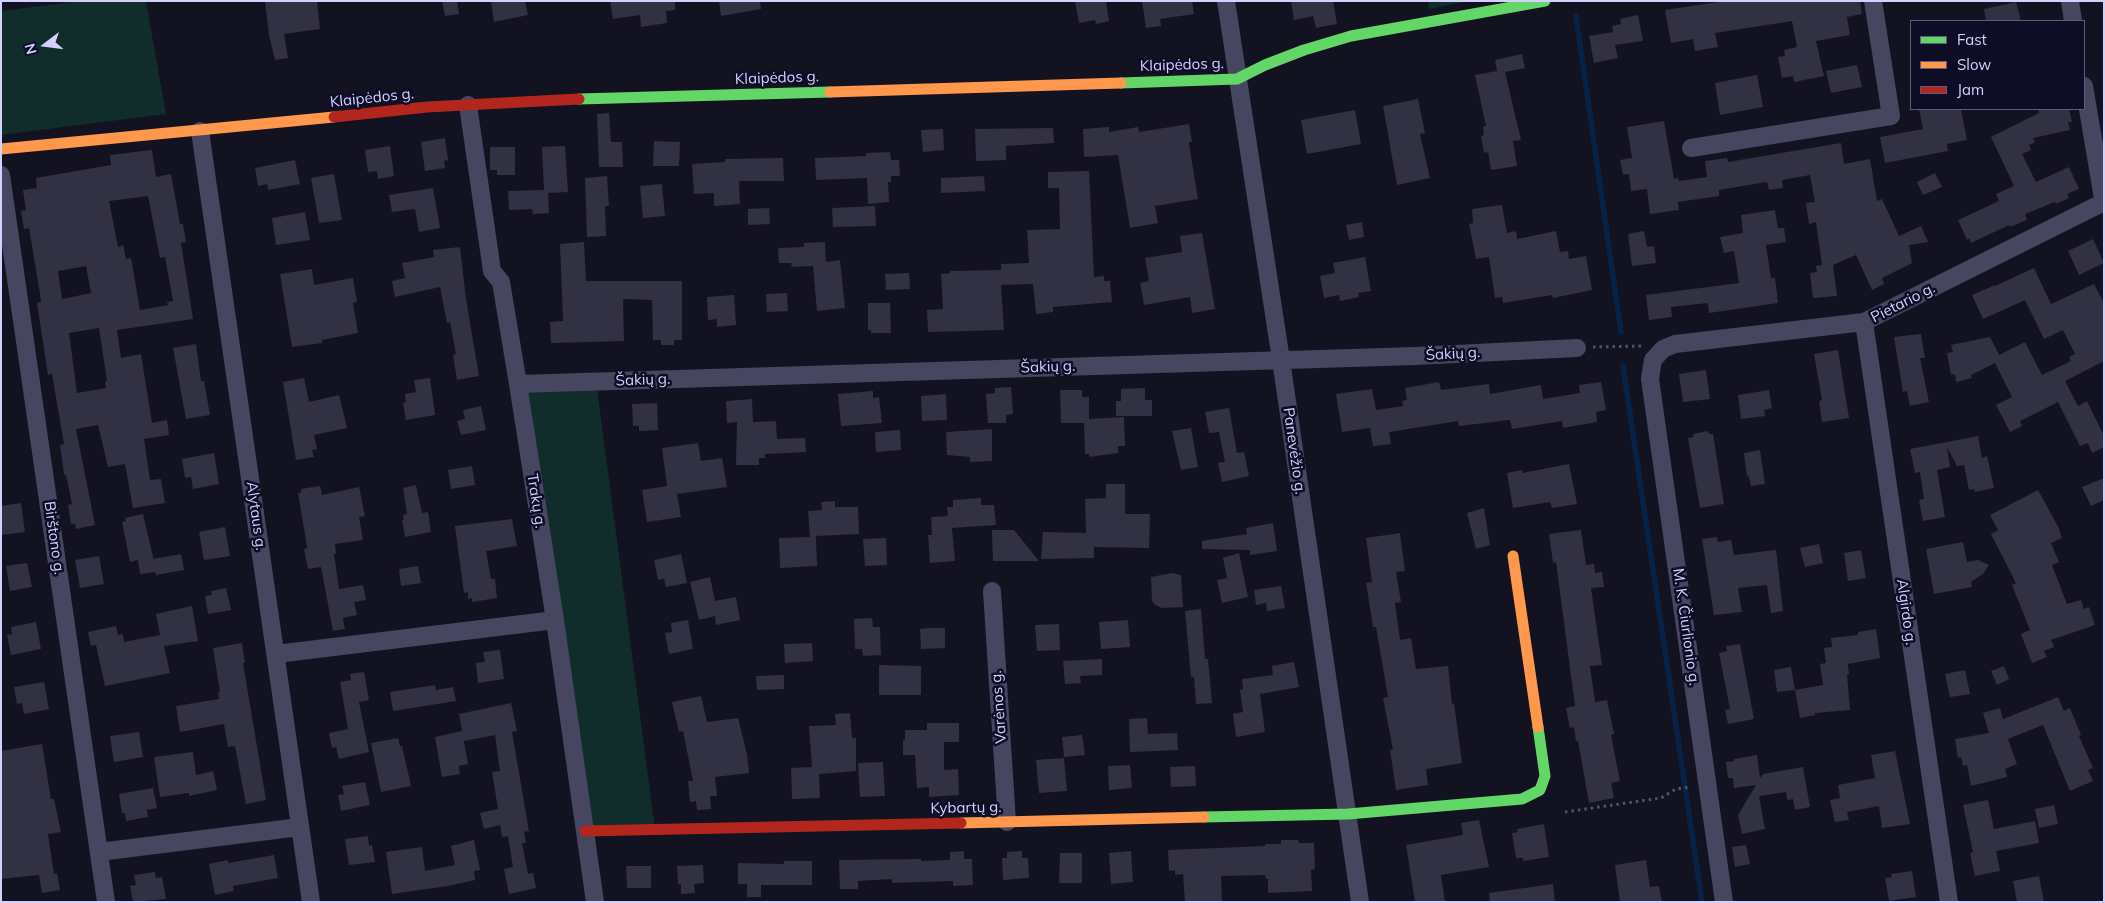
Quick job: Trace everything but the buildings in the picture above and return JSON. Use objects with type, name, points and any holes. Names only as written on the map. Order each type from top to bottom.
[{"type":"street","name":"Panevėžio g.","points":[[1226,1],[1281,360],[1360,902]]},
{"type":"street","name":"Klaipėdos g.","points":[[1,150],[427,107],[557,100],[1237,79],[1265,65],[1304,50],[1351,36],[1427,20],[1545,1]]},
{"type":"street","points":[[1691,148],[1891,116],[1873,1]]},
{"type":"street","points":[[2070,1],[2073,20]]},
{"type":"street","points":[[2085,92],[2104,203]]},
{"type":"street","name":"Trakų g.","points":[[468,105],[492,271],[501,282],[518,384],[555,620],[595,902]]},
{"type":"street","name":"Alytaus g.","points":[[200,131],[311,902]]},
{"type":"street","name":"Birštono g.","points":[[1,175],[106,902]]},
{"type":"street","name":"Pietario g.","points":[[1656,354],[1676,344],[1864,322],[2104,203]]},
{"type":"street","name":"Algirdo g.","points":[[1864,322],[1949,902]]},
{"type":"street","name":"Šakių g.","points":[[518,384],[1281,360],[1577,348]]},
{"type":"street","name":"M. K. Čiurlionio g.","points":[[1656,354],[1650,369],[1650,379],[1724,902]]},
{"type":"street","name":"Kybartų g.","points":[[585,831],[1348,814],[1522,799],[1540,790],[1545,776],[1513,556]]},
{"type":"street","name":"Varėnos g.","points":[[992,591],[1007,822]]},
{"type":"street","points":[[276,654],[555,620]]},
{"type":"street","points":[[100,852],[300,827]]},
{"type":"path","points":[[1577,348],[1637,345],[1649,348],[1656,354]]},
{"type":"path","points":[[1565,812],[1661,798],[1676,789],[1696,786]]},
{"type":"green space","points":[[79,1],[146,1],[166,114],[1,135],[1,11]]},
{"type":"green space","points":[[1428,1],[1470,1],[1429,9]]},
{"type":"green space","points":[[596,381],[655,829],[585,831],[518,384]]},
{"type":"waterway","points":[[1576,16],[1621,332]]},
{"type":"waterway","points":[[1623,366],[1702,902]]},
{"type":"traffic: fast","points":[[1121,83],[1237,79],[1265,65],[1304,50],[1351,36],[1545,1]]},
{"type":"traffic: fast","points":[[579,99],[830,92]]},
{"type":"traffic: fast","points":[[1204,817],[1348,814],[1522,799],[1540,790],[1545,776],[1538,727]]},
{"type":"traffic: slow","points":[[830,92],[1121,83]]},
{"type":"traffic: slow","points":[[1,149],[334,117]]},
{"type":"traffic: slow","points":[[1513,556],[1538,727]]},
{"type":"traffic: slow","points":[[961,823],[1204,817]]},
{"type":"traffic: jam","points":[[334,117],[427,107],[579,99]]},
{"type":"traffic: jam","points":[[585,831],[961,823]]}]
